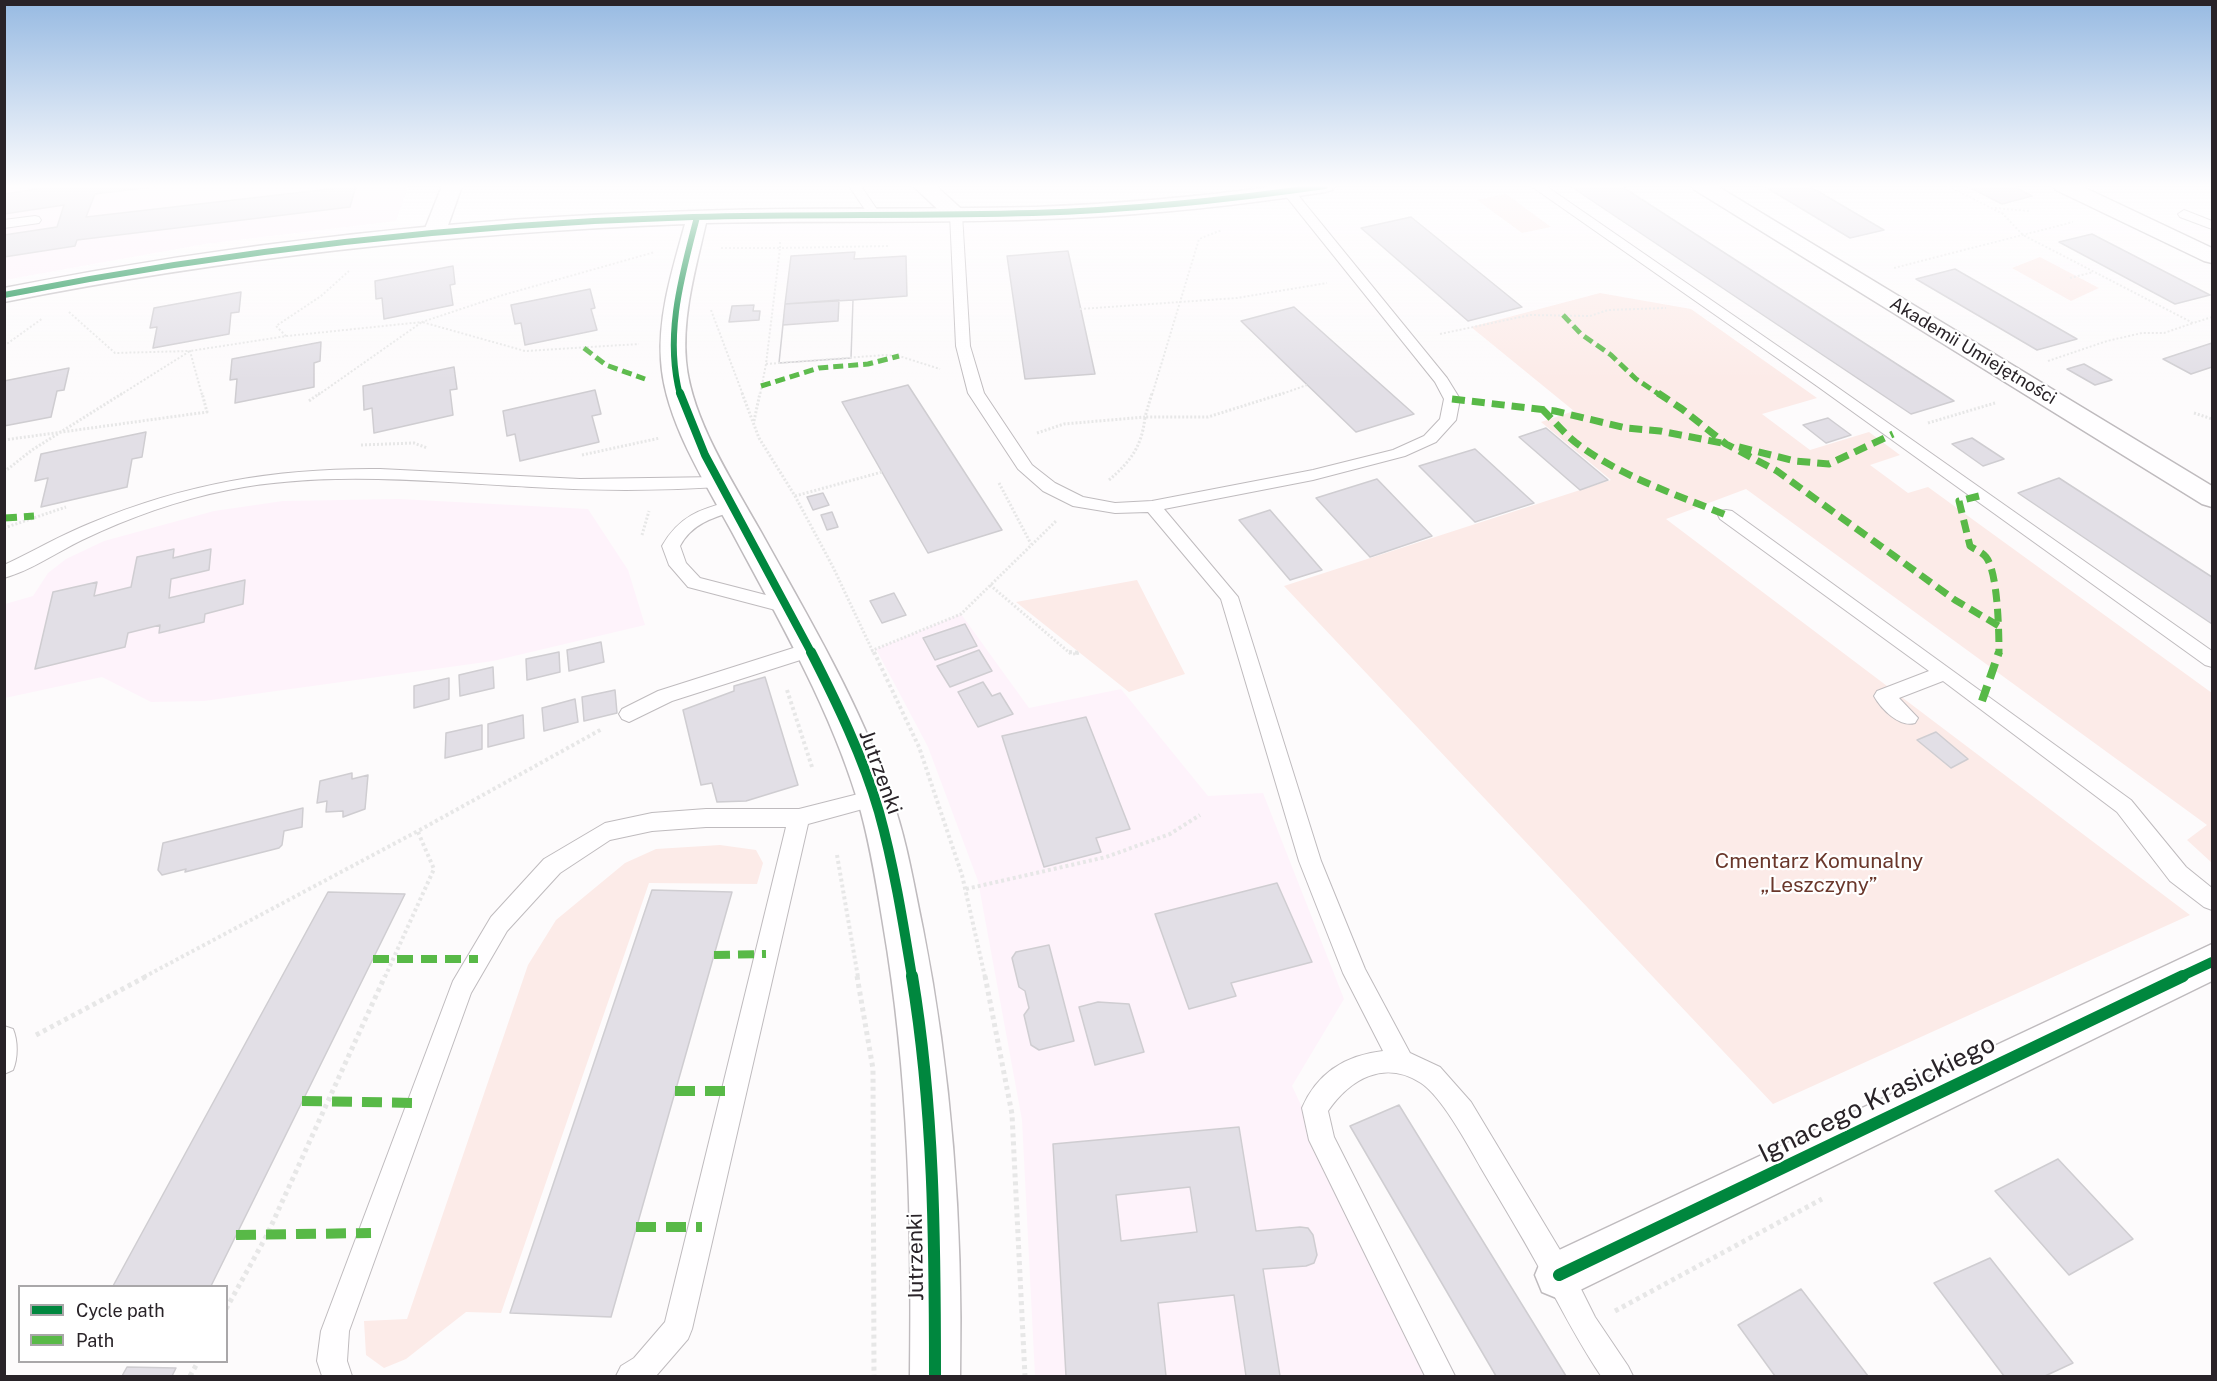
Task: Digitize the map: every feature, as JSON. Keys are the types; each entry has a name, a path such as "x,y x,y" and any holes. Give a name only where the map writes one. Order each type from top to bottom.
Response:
{"street":[{"path":"4,295 188,260 264,250"},
{"name":"Jutrzenki","path":"690,250 672,341 675,378 686,410 725,494 787,607 794,655 841,716 874,798 894,882 919,1024 928,1109 934,1232 935,1377"},
{"name":"Akademii Umiejętności","path":"1808,250 2212,498"},
{"name":"Ignacego Krasickiego","path":"1559,1275 2212,962"}],"lane":[{"path":"958,250 963,346 976,393 1006,442 1026,469 1049,487 1079,501 1115,508 1152,506 1255,488 1384,457 1430,439 1448,420 1452,399 1442,381 1337,250"},
{"path":"1630,250 2212,660"},
{"path":"4,572 78,535 138,510 231,485 287,477 339,474 659,486 725,494"},
{"path":"725,494 677,532 671,546 678,565 694,583 787,607"},
{"path":"1152,506 1229,597 1310,861 1355,973 1401,1061"},
{"path":"1726,515 2124,806 2178,874 2212,900"},
{"path":"629,714 665,696 794,655"},
{"path":"1908,718 1884,696 1945,673"},
{"path":"337,1377 332,1361 335,1331 461,989 499,924 552,866 605,832 652,822 695,819 799,818 874,798"},
{"path":"631,1377 644,1368 678,1329 799,818"},
{"path":"1440,1377 1323,1140 1315,1108 1331,1084 1350,1069 1370,1063 1401,1061 1431,1075 1462,1111 1559,1275 1586,1327 1618,1377"}],"path":[{"path":"287,336 276,326 321,296 370,250"},
{"path":"62,305 115,353 190,351 287,336 422,322 660,250"},
{"path":"753,423 766,364 780,250"},
{"path":"871,651 961,614 1030,544 1079,501 1128,465 1143,441 1145,417 1195,250"},
{"path":"1853,278 1962,250"},
{"path":"2053,250 2193,323"},
{"path":"2070,278 2094,272"},
{"path":"1080,309 1237,298 1359,277"},
{"path":"1450,333 1530,315 1590,316 1608,310 1666,308"},
{"path":"2043,362 2107,341 2142,333 2164,333 2212,317"},
{"path":"422,322 525,351 672,341"},
{"path":"309,401 422,322"},
{"path":"4,440 63,430 207,412 190,351"},
{"path":"4,472 32,450 190,351"},
{"path":"766,364 885,355 899,356 946,371"},
{"path":"1006,442 1064,424 1145,417 1208,417 1307,385"},
{"path":"1893,434 1994,403"},
{"path":"2194,413 2212,419"},
{"path":"642,540 641,531 659,486 666,461 658,428"},
{"path":"596,452 660,438"},
{"path":"795,496 882,472"},
{"path":"990,585 1071,654 1080,653"},
{"path":"794,655 812,767"},
{"path":"5,1050 418,831 629,714"},
{"path":"966,889 1107,857 1170,834 1200,815"},
{"path":"228,1305 267,1235 434,869 418,831"},
{"path":"837,855 873,1069 874,1377"},
{"path":"190,1377 197,1363"}],"shaded area":[{"path":"5,250 169,250 5,280"},
{"path":"399,499 588,509 628,570 645,625 493,661 204,701 151,702 102,677 5,698 5,604 33,596 48,573 66,559 104,541 214,511 283,501"},
{"path":"961,614 1029,708 1121,689 1208,796 1263,793 1344,999 1292,1086 1429,1376 1035,1376 1022,1120 978,881 928,747 876,649"}],"green space":[{"path":"2040,257 2099,288 2071,301 2012,268"},
{"name":"Cmentarz Komunalny „Leszczyny”","path":"1600,293 1691,309 1817,398 1762,414 1810,450 1869,432 1900,455 1870,465 1908,493 1928,487 2212,693 2212,863 2187,840 2207,825 1746,489 1666,519 2190,915 1773,1104 1284,586 1611,480 1541,422 1574,411 1471,327"},
{"path":"1137,580 1185,674 1129,692 1016,602"},
{"path":"720,845 756,850 763,863 757,884 649,883 501,1313 466,1312 406,1359 384,1368 366,1355 364,1321 407,1319 528,965 556,920 625,863 656,849"}],"building":[{"path":"4,250 46,250 4,257"},
{"path":"1387,250 1452,250 1522,307 1468,321"},
{"path":"1666,250 1721,250 1954,401 1911,414"},
{"path":"2075,250 2124,250 2210,295 2175,304"},
{"path":"1068,251 1095,374 1025,379 1007,256"},
{"path":"855,252 854,259 906,256 907,296 853,300 851,358 779,363 783,325 838,321 839,300 785,304 791,256"},
{"path":"453,266 455,284 450,285 453,305 384,319 382,298 376,299 375,281"},
{"path":"1955,269 2077,339 2037,350 1916,279"},
{"path":"590,289 595,308 591,309 597,330 525,345 521,323 515,324 511,305"},
{"path":"241,292 239,312 231,313 229,334 153,348 157,327 150,328 154,308"},
{"path":"853,300 851,358 779,363 785,304"},
{"path":"754,305 753,311 760,311 759,320 729,322 732,306"},
{"path":"1294,307 1414,414 1356,432 1241,321"},
{"path":"321,342 320,361 314,363 314,387 235,403 237,379 230,380 232,359"},
{"path":"2212,343 2212,367 2191,374 2163,359"},
{"path":"2084,364 2112,380 2095,385 2067,369"},
{"path":"454,367 457,389 450,390 453,415 374,433 372,408 364,410 363,386"},
{"path":"69,368 64,390 57,391 51,417 4,426 4,381"},
{"path":"908,385 1002,530 928,553 842,402"},
{"path":"595,390 601,414 592,416 599,442 520,461 515,434 507,436 503,411"},
{"path":"1828,418 1851,435 1826,443 1803,425"},
{"path":"1546,428 1608,480 1580,490 1519,437"},
{"path":"146,432 142,457 132,459 127,487 41,507 48,478 35,481 41,454"},
{"path":"1972,438 2004,459 1983,466 1952,444"},
{"path":"1475,449 1534,503 1475,522 1419,466"},
{"path":"2059,478 2212,577 2212,624 2018,493"},
{"path":"1377,479 1432,536 1370,557 1316,498"},
{"path":"823,493 829,505 813,510 807,497"},
{"path":"1270,510 1322,570 1290,580 1239,520"},
{"path":"832,512 838,527 827,530 821,515"},
{"path":"174,549 173,558 211,549 209,570 171,579 169,598 245,580 243,604 205,614 204,622 159,633 160,625 128,633 125,647 35,669 53,592 97,582 94,596 131,587 137,557"},
{"path":"894,593 906,615 882,623 870,601"},
{"path":"965,624 977,646 935,660 923,638"},
{"path":"601,642 604,662 569,671 567,650"},
{"path":"979,650 992,671 950,687 937,666"},
{"path":"559,652 560,672 527,680 526,659"},
{"path":"493,667 494,688 460,696 459,675"},
{"path":"765,677 798,785 746,801 717,802 712,783 701,785 683,710 734,691 734,686"},
{"path":"449,678 449,699 414,708 414,686"},
{"path":"983,682 992,696 1000,693 1013,714 978,727 958,692"},
{"path":"615,690 617,713 584,721 582,697"},
{"path":"575,699 578,722 544,731 542,708"},
{"path":"523,715 524,738 488,747 488,724"},
{"path":"1086,717 1130,829 1096,838 1101,852 1044,867 1002,736"},
{"path":"482,725 482,749 445,758 446,733"},
{"path":"1936,732 1968,759 1951,768 1917,740"},
{"path":"352,773 352,779 368,775 365,809 343,817 343,811 326,812 327,801 317,803 320,781"},
{"path":"303,808 302,827 284,831 282,845 279,848 185,872 186,869 162,875 158,870 163,843"},
{"path":"1277,883 1312,962 1231,983 1236,996 1189,1009 1155,914"},
{"path":"652,890 732,892 611,1317 510,1313"},
{"path":"328,892 405,894 211,1285 114,1285"},
{"path":"1049,945 1074,1041 1039,1050 1031,1045 1024,1015 1029,1008 1025,991 1019,987 1012,958 1016,952"},
{"path":"1098,1002 1129,1004 1144,1052 1095,1065 1079,1007"},
{"path":"1399,1105 1566,1376 1496,1376 1350,1126"},
{"path":"1239,1127 1256,1231 1308,1228 1313,1235 1317,1255 1314,1263 1306,1266 1263,1269 1280,1376 1246,1376 1234,1295 1158,1303 1166,1376 1066,1376 1053,1144","holes":["1190,1187 1197,1232 1121,1241 1116,1195"]},
{"path":"2058,1159 2133,1239 2069,1275 1995,1191"},
{"path":"1990,1258 2073,1363 2045,1376 2004,1376 1934,1283"},
{"path":"1801,1289 1868,1376 1775,1376 1738,1325"},
{"path":"127,1367 176,1368 172,1376 122,1376"}],"marked path":[{"path":"1563,315 1581,334 1611,355 1636,379 1682,409 1726,444 1777,471 1955,600 1999,626"},
{"path":"584,348 606,365 645,379"},
{"path":"761,386 819,368 868,364 899,356"},
{"path":"1452,399 1555,411 1626,428 1660,431 1722,443"},
{"path":"1542,409 1574,441 1599,458 1669,492 1726,515"},
{"path":"1739,447 1795,461 1829,464 1893,434"},
{"path":"1979,496 1959,501 1970,546 1986,557 1993,580 1999,616 1999,655 1982,701"},
{"path":"4,518 34,516"},
{"path":"714,955 766,954"},
{"path":"373,959 478,959"},
{"path":"675,1091 734,1091"},
{"path":"302,1101 419,1103"},
{"path":"636,1227 702,1227"},
{"path":"236,1235 371,1233"}],"cycle path":[{"path":"4,295 89,278 266,250"},
{"path":"689,250 678,298 673,341 673,361 681,397 705,455 797,626 847,727 874,797 890,859 915,998 928,1111 934,1244 935,1376"},
{"path":"1559,1275 2212,962"}]}
